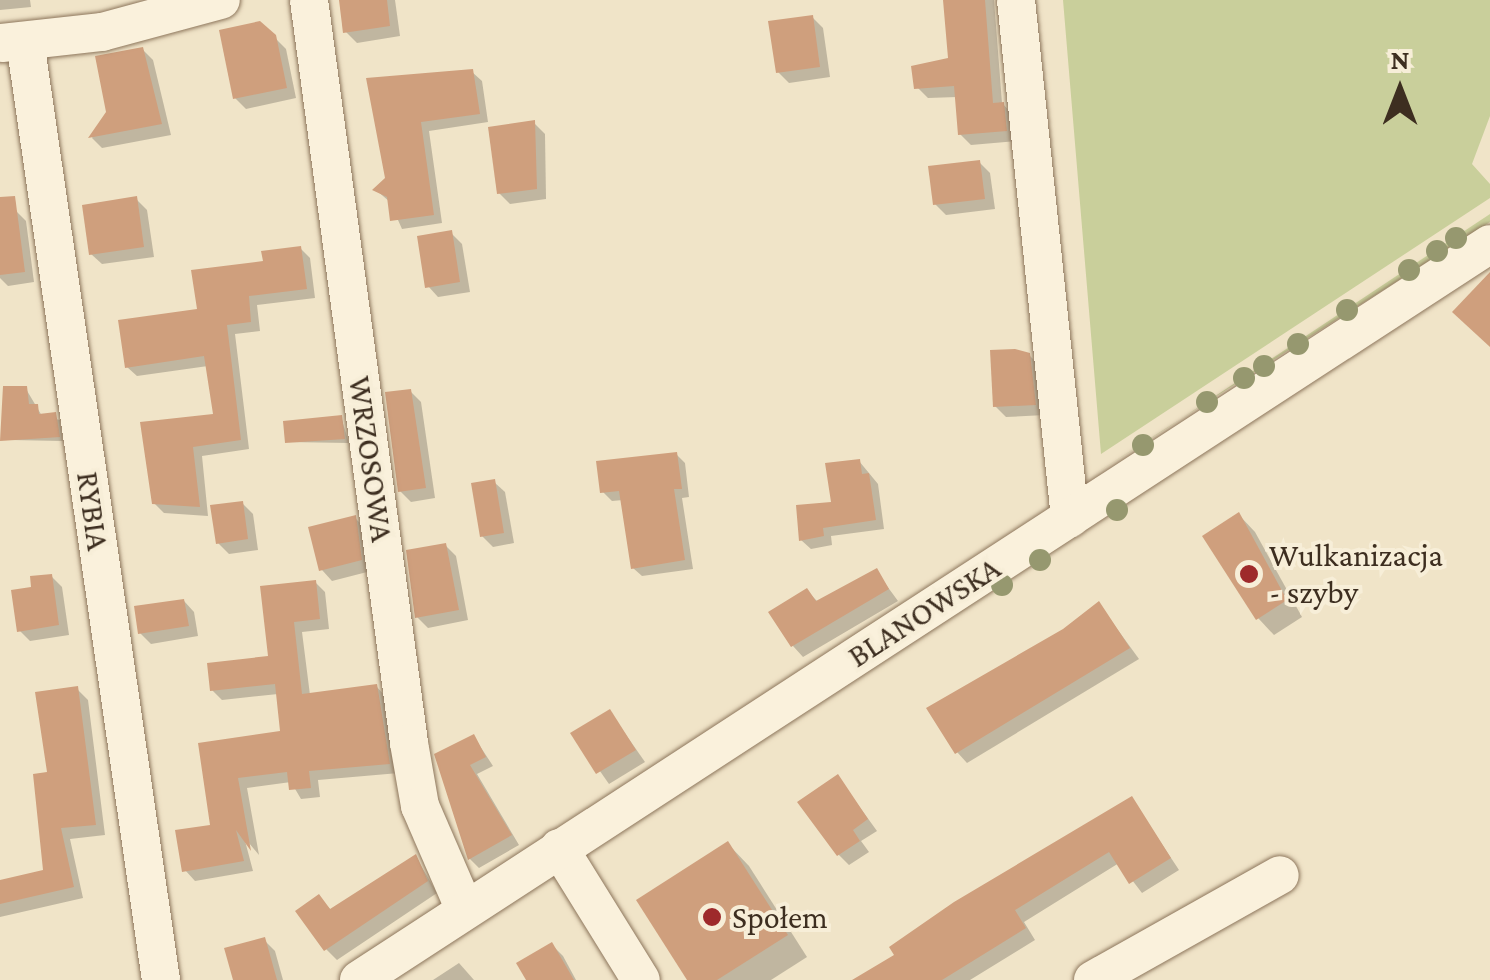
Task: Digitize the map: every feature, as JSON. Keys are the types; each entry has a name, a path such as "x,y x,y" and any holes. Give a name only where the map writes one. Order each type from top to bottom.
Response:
{"street":[{"path":"12,42 102,32 221,0"},
{"name":"WRZOSOWA","path":"310,0 409,742 420,806 465,910"},
{"path":"1016,0 1070,518"},
{"name":"RYBIA","path":"12,42 162,980"},
{"name":"BLANOWSKA","path":"359,980 1490,244"},
{"path":"559,848 641,980"},
{"path":"1093,980 1280,875"}],"green space":[{"path":"1063,0 1490,0 1490,116 1472,164 1490,184 1490,198 1101,454"},
{"path":"1490,214 1490,222 1179,420"}],"building":[{"path":"339,0 387,0 390,26 343,33"},
{"path":"943,0 985,0 993,103 1004,102 1007,131 958,135 954,86 914,89 911,66 948,58"},
{"path":"813,15 820,67 776,73 768,21"},
{"path":"260,21 276,35 287,88 233,99 219,30"},
{"path":"143,47 162,124 88,138 106,112 95,56"},
{"path":"473,69 480,114 421,122 434,215 390,221 387,197 372,190 385,178 366,78"},
{"path":"535,120 537,189 497,194 488,127"},
{"path":"980,160 985,199 933,205 928,166"},
{"path":"15,196 25,272 0,275 0,197"},
{"path":"137,196 144,247 89,255 82,205"},
{"path":"452,230 460,282 425,288 417,236"},
{"path":"301,246 307,289 249,296 251,322 227,325 241,440 193,447 200,507 152,504 140,422 213,414 204,356 125,368 118,320 197,309 191,270 263,261 261,251"},
{"path":"1490,272 1490,347 1452,312"},
{"path":"990,350 1030,353 1036,405 993,407"},
{"path":"3,386 27,386 29,404 38,404 39,414 56,412 60,437 0,441"},
{"path":"411,389 426,488 398,492 385,392"},
{"path":"342,415 345,439 285,443 283,421"},
{"path":"677,452 682,489 674,489 685,560 631,569 619,491 600,493 596,461"},
{"path":"860,459 862,474 869,473 876,520 823,528 824,536 799,541 796,505 831,502 825,463"},
{"path":"495,479 504,533 480,537 471,483"},
{"path":"243,501 248,539 216,544 210,505"},
{"name":"Wulkanizacja - szyby","path":"1239,512 1287,600 1256,620 1202,536"},
{"path":"356,515 362,560 319,571 308,527"},
{"path":"446,543 459,610 415,618 406,550"},
{"path":"877,568 889,589 791,647 768,612 807,588 816,601"},
{"path":"52,574 59,625 17,632 11,590 31,587 30,576"},
{"path":"316,580 320,619 294,622 302,694 377,684 390,764 309,771 311,788 289,790 287,772 238,778 251,851 236,830 244,861 182,872 175,830 210,825 198,743 280,731 275,684 210,691 207,663 268,656 260,586"},
{"path":"184,599 189,626 138,634 134,606"},
{"path":"1099,601 1130,648 955,754 926,708 1063,629"},
{"path":"78,686 96,825 61,828 74,887 0,904 0,880 43,870 33,774 47,772 35,692"},
{"path":"610,709 636,750 596,774 570,733"},
{"path":"474,734 486,757 470,765 512,835 468,860 434,754"},
{"path":"838,774 868,819 853,830 860,841 837,856 797,802"},
{"path":"1132,796 1171,858 1129,884 1109,852 1015,910 1026,928 942,980 852,980 894,955 889,947 954,902"},
{"name":"Społem","path":"728,841 788,935 717,980 687,980 636,900"},
{"path":"416,854 428,881 324,951 295,911 319,894 330,909"},
{"path":"265,937 277,980 233,980 224,948"},
{"path":"552,942 574,980 526,980 516,963"}],"place":[{"name":"Wulkanizacja - szyby","path":"1249,574"},
{"name":"Społem","path":"712,917"}]}
